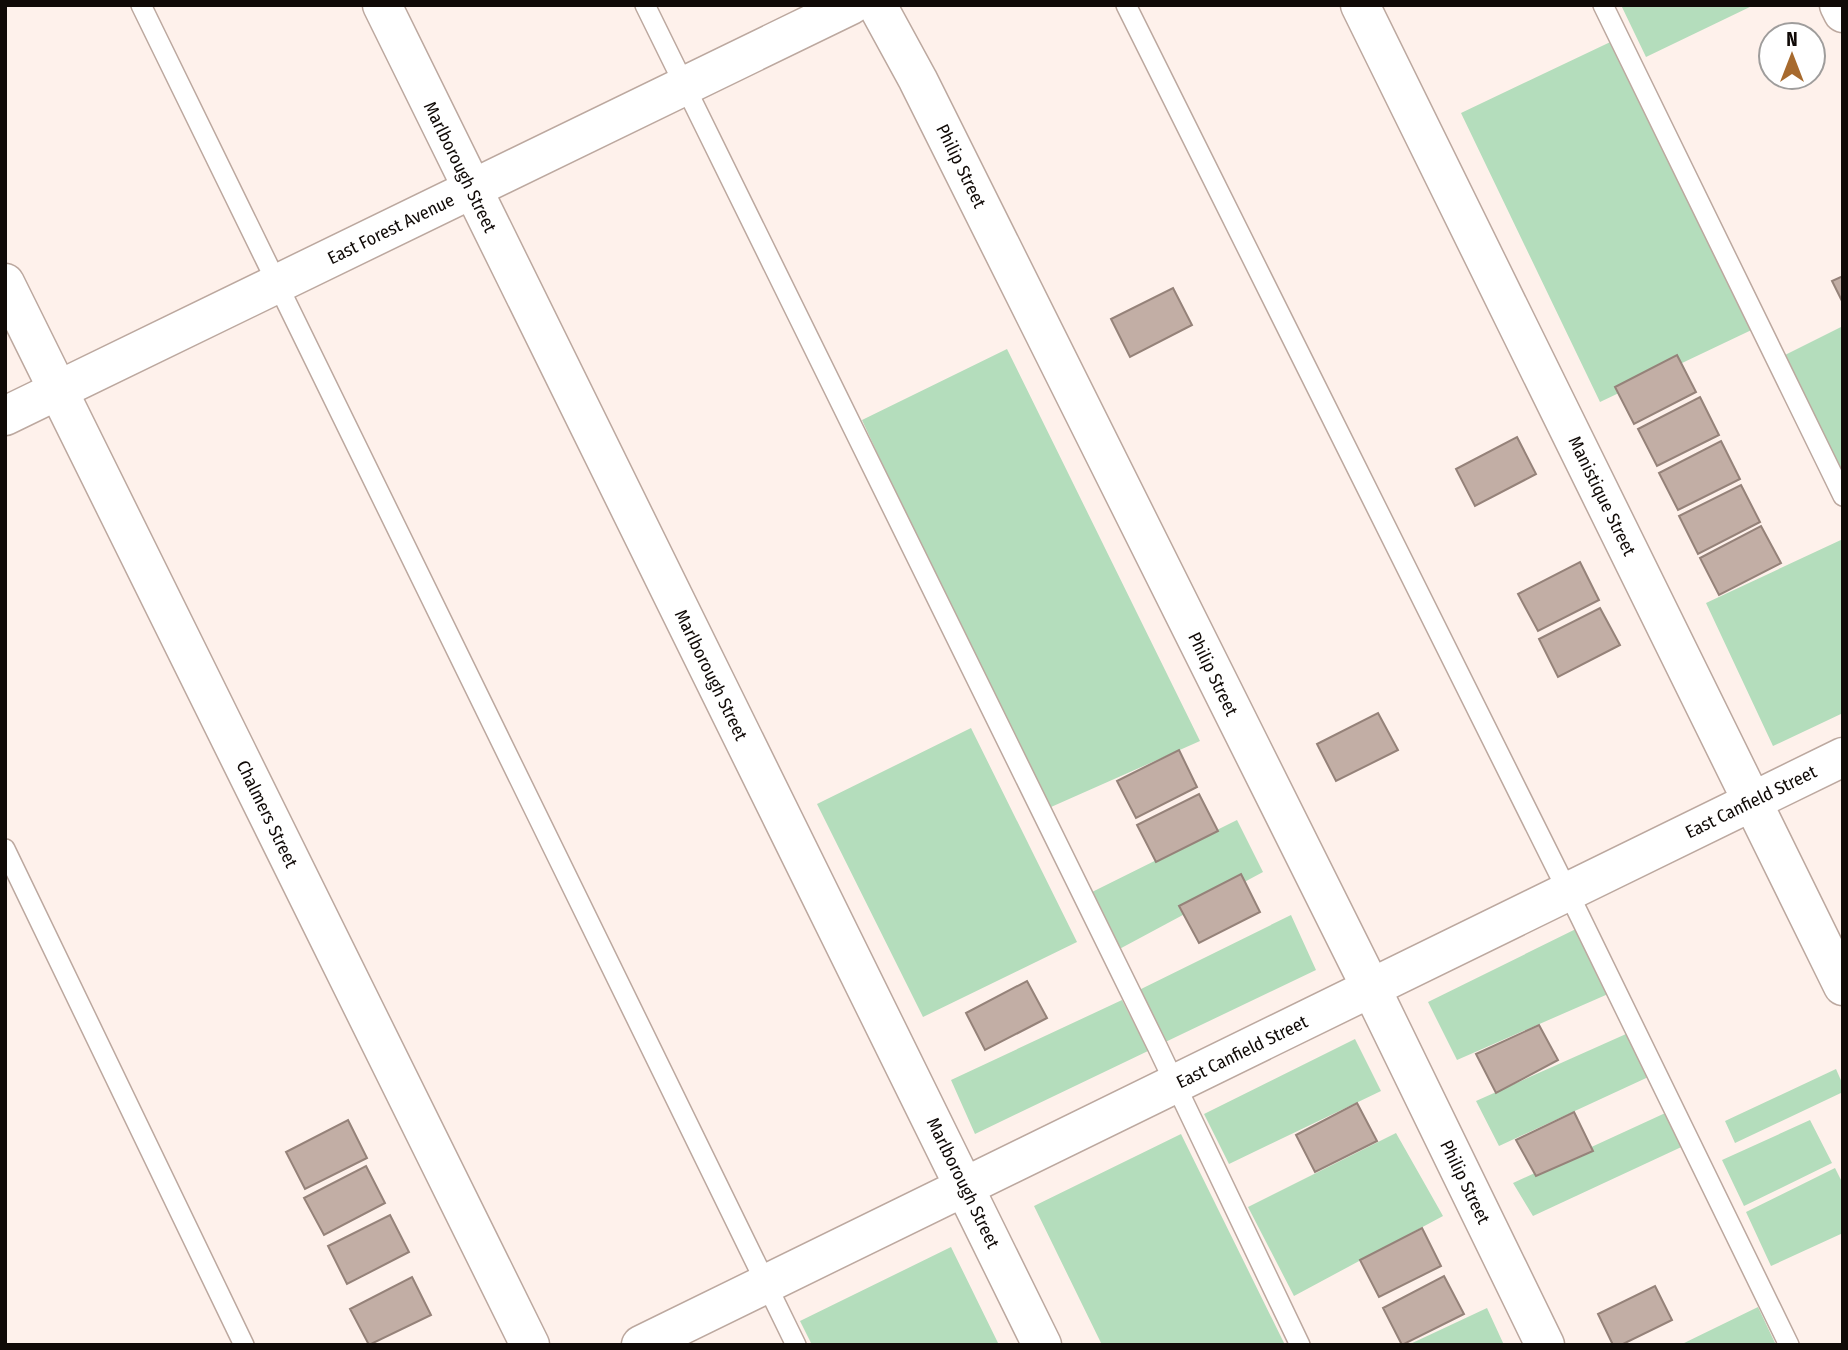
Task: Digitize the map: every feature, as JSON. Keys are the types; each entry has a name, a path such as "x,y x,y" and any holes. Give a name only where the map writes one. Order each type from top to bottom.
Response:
{"street":[{"name":"Marlborough Street","path":"382,5 1042,1345"},
{"name":"East Forest Avenue","path":"5,416 851,5"},
{"name":"Philip Street","path":"877,5 924,93 1371,988 1545,1345"},
{"name":"Manistique Street","path":"1360,5 1843,986"},
{"path":"1839,5 1843,12"},
{"name":"Chalmers Street","path":"5,283 530,1345"},
{"name":"East Canfield Street","path":"641,1345 1843,757"}],"lane":[{"path":"141,5 796,1345"},
{"path":"645,5 1176,1085 1300,1345"},
{"path":"1126,5 1568,892 1789,1345"},
{"path":"1603,5 1843,496"},
{"path":"5,849 244,1345"}],"green space":[{"path":"1621,5 1754,5 1646,57"},
{"path":"1623,36 1762,325 1600,402 1461,113"},
{"path":"1843,326 1843,487 1779,358"},
{"path":"1007,349 1200,741 1042,811 862,420"},
{"path":"1843,539 1843,713 1773,746 1706,603"},
{"path":"971,728 1077,942 923,1017 817,804"},
{"path":"1237,820 1263,872 1112,953 1084,896"},
{"path":"1291,915 1316,970 1157,1046 1135,992"},
{"path":"1584,925 1615,991 1457,1060 1428,1002"},
{"path":"1122,1000 1148,1051 975,1134 951,1080"},
{"path":"1635,1030 1657,1073 1499,1146 1476,1101"},
{"path":"1355,1039 1381,1091 1229,1164 1204,1114"},
{"path":"1836,1069 1843,1092 1735,1143 1725,1121"},
{"path":"1674,1109 1690,1143 1533,1216 1513,1183"},
{"path":"1810,1120 1832,1163 1744,1206 1722,1160"},
{"path":"1396,1133 1443,1216 1294,1296 1248,1207"},
{"path":"1181,1134 1285,1345 1102,1345 1034,1206"},
{"path":"1835,1168 1843,1184 1843,1233 1771,1266 1746,1212"},
{"path":"951,1247 999,1345 812,1345 800,1321"},
{"path":"1758,1307 1776,1345 1680,1345"},
{"path":"1487,1308 1504,1345 1408,1345"}],"building":[{"path":"1843,276 1843,303 1832,281"},
{"path":"1173,288 1192,325 1130,357 1111,319"},
{"path":"1677,355 1696,392 1634,424 1615,387"},
{"path":"1700,397 1719,435 1657,466 1638,429"},
{"path":"1517,437 1536,474 1475,506 1456,469"},
{"path":"1721,441 1740,479 1678,510 1659,473"},
{"path":"1741,485 1760,522 1698,554 1679,516"},
{"path":"1761,526 1781,563 1719,595 1700,558"},
{"path":"1580,562 1599,600 1538,631 1518,594"},
{"path":"1600,608 1620,645 1558,677 1539,639"},
{"path":"1378,713 1398,750 1336,781 1317,744"},
{"path":"1179,750 1197,787 1136,818 1117,781"},
{"path":"1199,794 1218,831 1156,862 1137,825"},
{"path":"1241,874 1260,912 1199,943 1179,906"},
{"path":"1027,981 1047,1018 985,1050 966,1013"},
{"path":"1539,1025 1558,1060 1496,1093 1476,1054"},
{"path":"1357,1103 1377,1141 1315,1172 1296,1135"},
{"path":"1574,1112 1593,1151 1536,1176 1516,1140"},
{"path":"348,1120 367,1158 305,1189 286,1152"},
{"path":"366,1166 385,1203 324,1235 304,1198"},
{"path":"390,1215 409,1252 347,1284 328,1246"},
{"path":"1422,1228 1441,1266 1379,1297 1360,1260"},
{"path":"1444,1276 1464,1314 1402,1345 1383,1308"},
{"path":"412,1277 431,1315 369,1345 350,1309"},
{"path":"1655,1286 1672,1320 1621,1345 1613,1345 1598,1314"}]}
